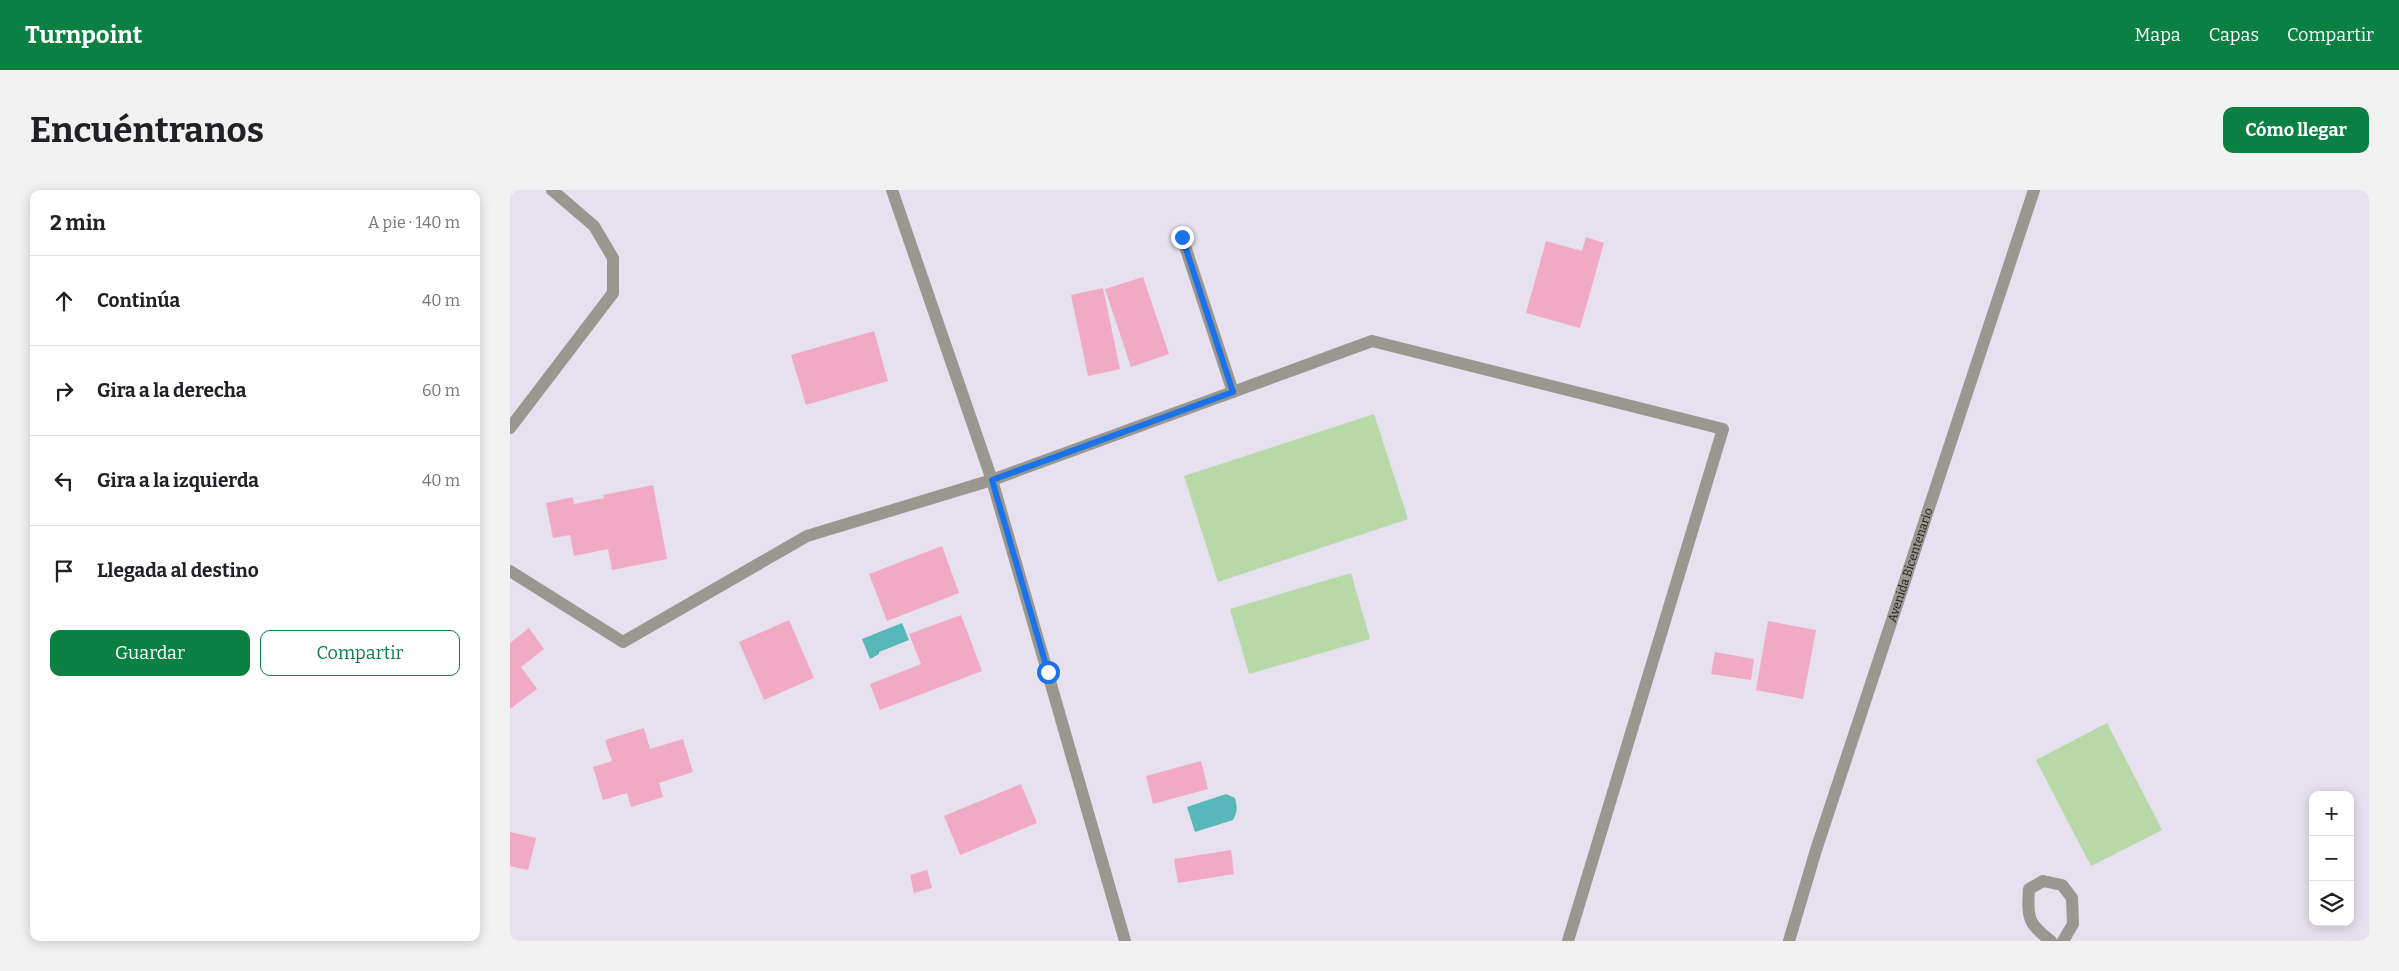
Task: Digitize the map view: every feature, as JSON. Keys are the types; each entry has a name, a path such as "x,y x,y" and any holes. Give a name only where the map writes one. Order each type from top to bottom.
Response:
{"street":[{"path":"510,428 613,293 613,258 594,226 552,190"},
{"path":"892,190 992,480 1125,941"},
{"name":"Avenida Bicentenario","path":"1789,941 1816,850 2034,190"},
{"path":"1182,237 1233,392"},
{"path":"510,571 623,642 808,536 992,480 1372,341 1723,429 1568,941"},
{"path":"2051,941 2034,928 2028,908 2029,889 2043,881 2062,885 2072,898 2073,924 2063,941"}],"shaded area":[{"path":"1374,414 1408,519 1218,582 1184,476"},
{"path":"1351,573 1370,639 1249,674 1230,609"},
{"path":"902,623 909,640 879,652 879,654 870,659 862,639"},
{"path":"2107,723 2162,830 2091,866 2036,760"},
{"path":"1226,794 1235,798 1237,809 1233,820 1195,832 1187,807"}],"building":[{"path":"1586,237 1604,243 1580,328 1526,313 1546,241 1582,251"},
{"path":"1143,277 1169,354 1131,367 1105,289"},
{"path":"1103,288 1120,369 1088,376 1071,295"},
{"path":"874,331 888,381 806,405 791,355"},
{"path":"653,485 667,559 612,570 608,549 574,556 570,535 553,538 546,503 573,497 574,504 604,498 603,495"},
{"path":"942,546 959,593 887,621 869,574"},
{"path":"961,615 982,671 880,710 870,684 921,664 909,634"},
{"path":"789,620 814,678 764,700 739,642"},
{"path":"1768,621 1816,630 1803,699 1756,690"},
{"path":"529,628 544,649 521,667 537,689 510,709 510,643"},
{"path":"1715,652 1754,659 1751,680 1711,674"},
{"path":"644,728 650,749 683,739 693,772 659,783 663,797 631,807 627,793 603,800 593,767 612,761 605,740"},
{"path":"1201,761 1208,789 1153,804 1146,776"},
{"path":"1021,784 1037,823 960,855 944,816"},
{"path":"510,832 536,838 528,870 510,866"},
{"path":"1231,850 1234,874 1178,883 1174,859"},
{"path":"927,870 932,888 914,893 910,875"}],"route":[{"path":"1048,672 992,480 1233,392 1182,237"}]}
